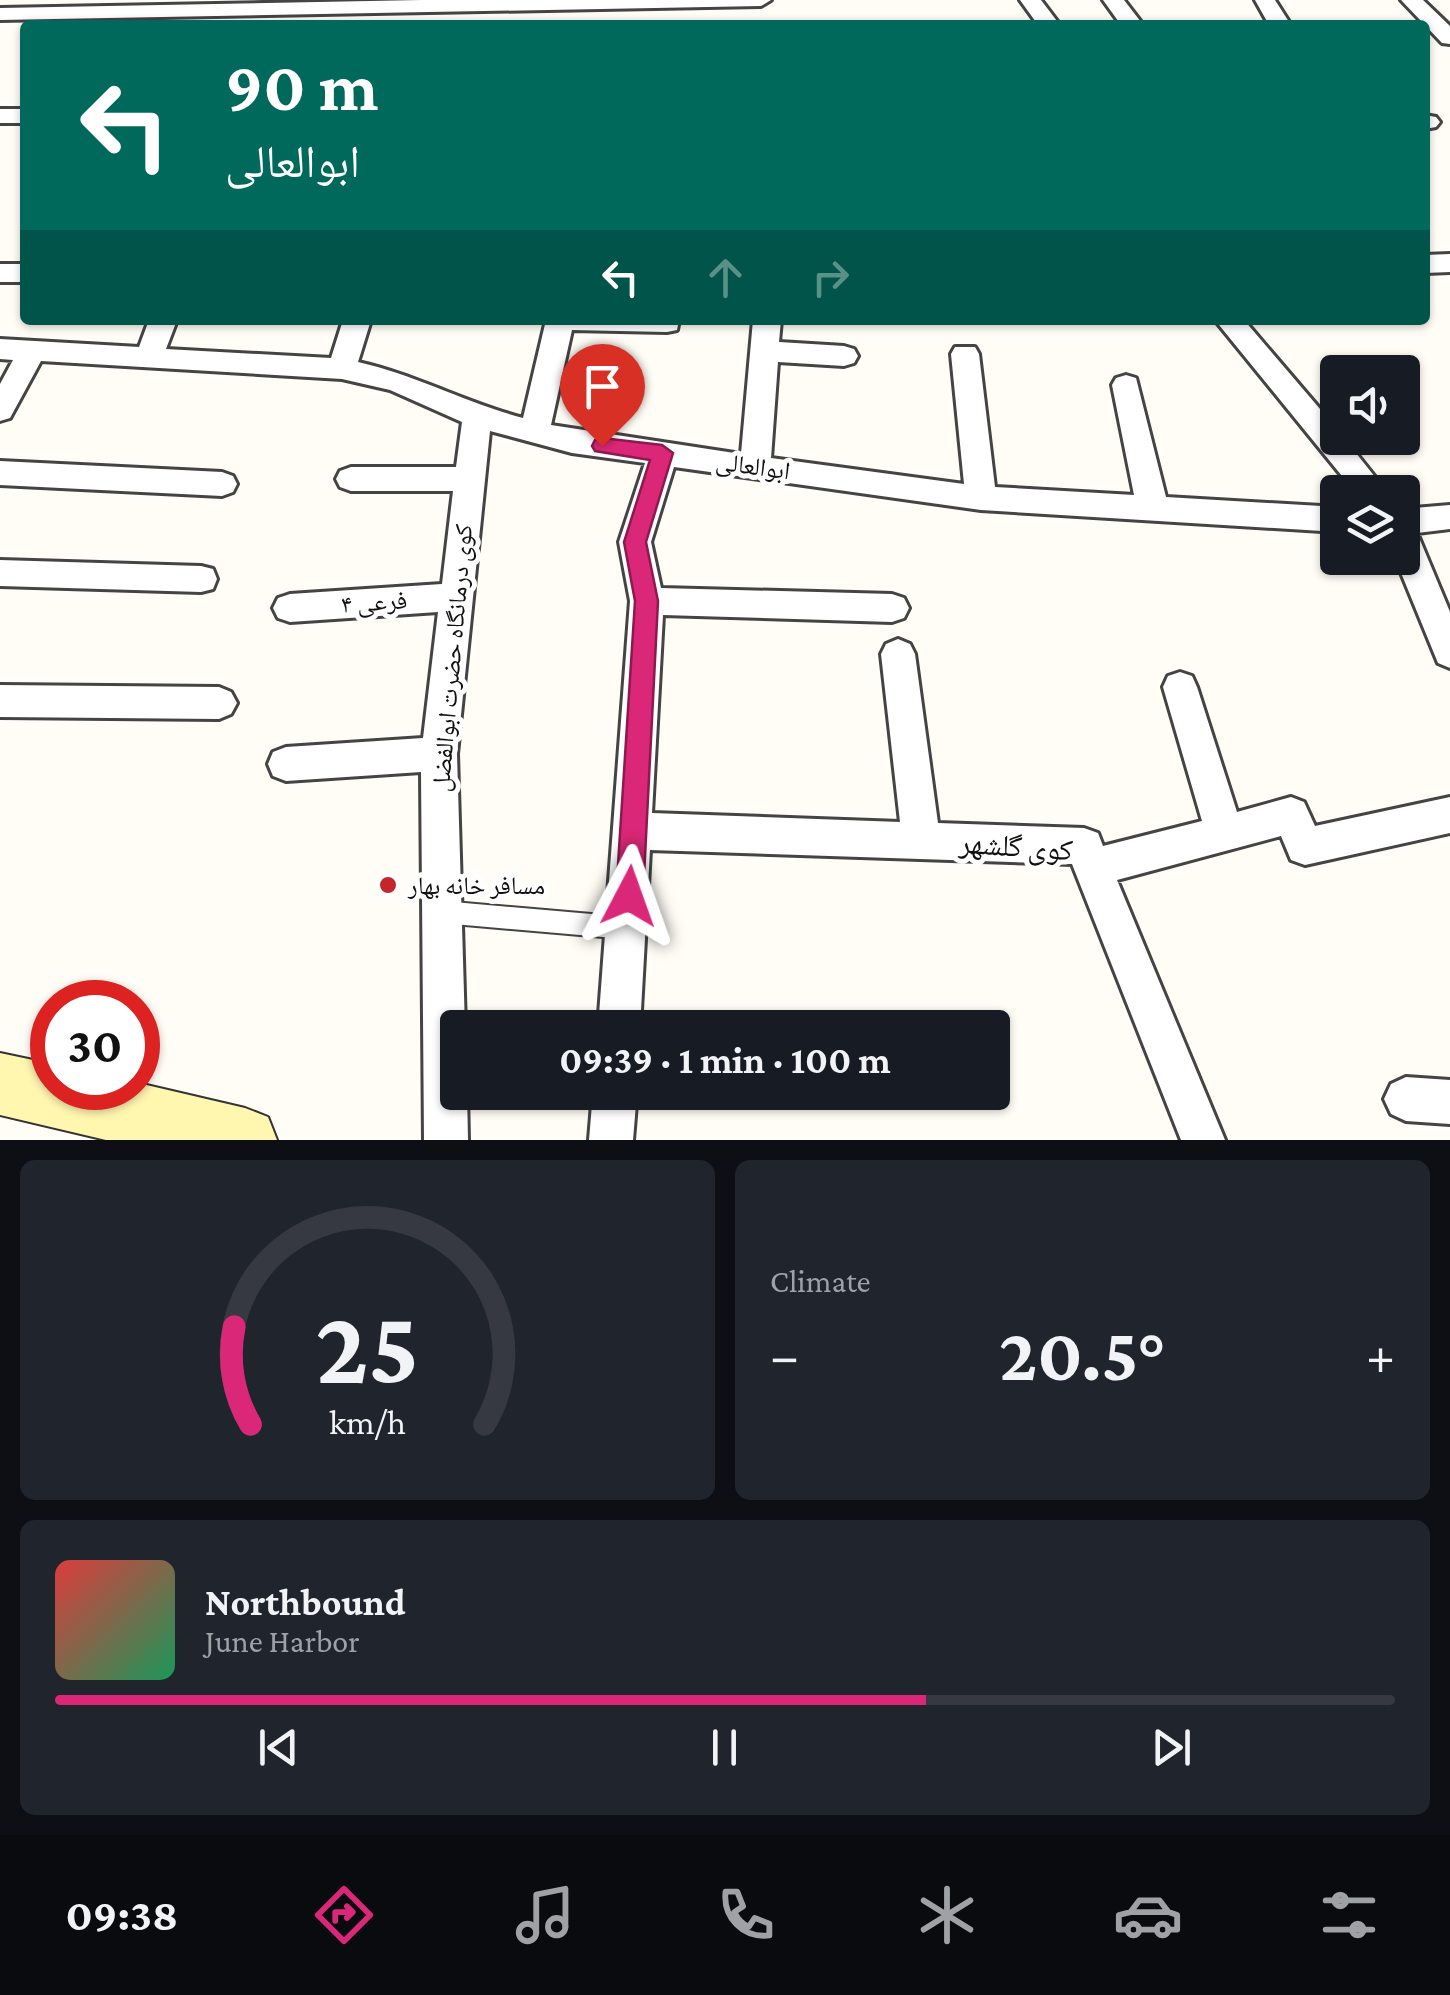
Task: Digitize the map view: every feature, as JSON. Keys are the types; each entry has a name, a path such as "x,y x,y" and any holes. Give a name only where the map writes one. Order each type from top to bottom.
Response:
{"main road":[{"path":"0,1084 245,1140"}],"street":[{"path":"0,14 274,17 446,10 582,14 762,0"},
{"path":"1030,0 1045,20"},
{"path":"1113,0 1128,20"},
{"path":"1411,0 1450,38"},
{"path":"150,357 162,325"},
{"path":"342,369 356,325"},
{"path":"534,434 559,325"},
{"path":"755,466 766,325"},
{"path":"1232,325 1358,475"},
{"name":"ابوالعالی","path":"0,349 342,369 397,381 477,416 534,434 981,498 1320,519"},
{"path":"0,410 32,351"},
{"path":"764,351 844,356"},
{"path":"965,354 981,498"},
{"path":"1126,384 1153,510"},
{"name":"کوی درمانگاه حضرت ابوالفضل","path":"446,1140 439,754 467,478 477,416"},
{"path":"621,1010 647,601 635,542 662,453"},
{"path":"0,473 222,484"},
{"path":"352,479 467,478"},
{"path":"1420,520 1450,517"},
{"path":"0,573 202,579"},
{"path":"1418,575 1450,652"},
{"name":"فرعی ۴","path":"290,608 457,597"},
{"path":"647,601 892,608"},
{"path":"898,654 921,840"},
{"path":"1180,687 1224,832"},
{"path":"0,701 219,704"},
{"path":"286,764 439,754"},
{"path":"1092,868 1291,815 1305,847 1450,816"},
{"name":"کوی گلشهر","path":"634,831 1084,846 1204,1140"},
{"path":"1406,1099 1450,1102"},
{"path":"611,1140 614,1110"}],"lane":[{"path":"442,912 627,928"}],"place":[{"name":"مسافر خانه بهار","path":"388,885"}],"route":[{"path":"602,446 662,453 635,542 647,601 629,896"}]}
